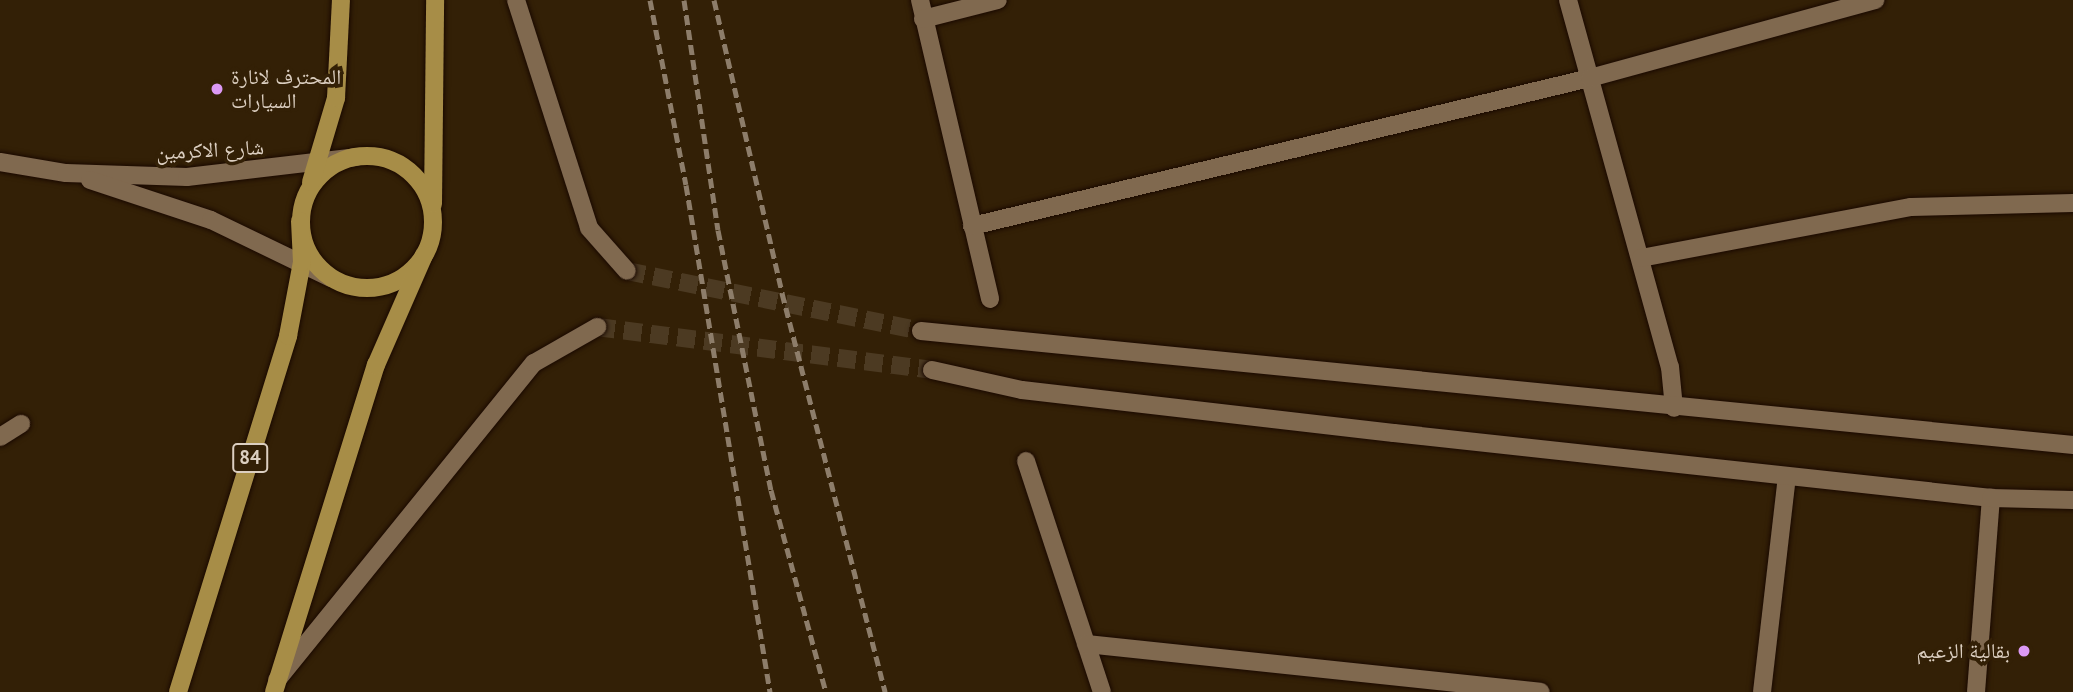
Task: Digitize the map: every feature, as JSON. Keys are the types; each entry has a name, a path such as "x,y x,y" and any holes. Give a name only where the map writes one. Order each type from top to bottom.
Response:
{"main road":[{"name":"84","path":"178,692 288,336 302,262 300,221 336,98 341,0"},
{"path":"276,686 376,365 424,255 433,214 435,0"},
{"name":"84","path":"305,198 316,178 334,164 356,157"},
{"path":"356,157 379,157 399,164 427,194 433,214"},
{"name":"84","path":"300,221 309,253 331,278"},
{"path":"331,278 352,287 373,289 402,277 424,255"}],"street":[{"path":"516,0 589,228 627,271"},
{"path":"920,0 989,299"},
{"path":"923,19 998,0"},
{"path":"1568,0 1670,367 1674,408"},
{"path":"972,226 1590,78 1876,0"},
{"name":"شارع الاكرمين","path":"0,162 66,173 187,177 356,157"},
{"name":"شارع الاكرمين","path":"66,173 211,220 331,278"},
{"path":"1641,258 1911,207 2073,203"},
{"path":"276,686 534,363 597,327"},
{"path":"921,331 1674,408 2073,445"},
{"path":"932,370 1022,390 1787,477 1991,498 2073,500"},
{"path":"0,438 21,424"},
{"path":"1026,461 1101,692"},
{"path":"1762,692 1787,477"},
{"path":"1976,692 1991,498"},
{"path":"1086,643 1540,692"}],"tunnel":[{"path":"627,271 921,331"},
{"path":"597,327 932,370"}],"railway":[{"path":"650,0 686,185 770,692"},
{"path":"684,0 718,230 771,490 826,692"},
{"path":"714,0 782,293 885,692"}],"place":[{"name":"المحترف لانارة السيارات","path":"217,89"},
{"name":"بقالية الزعيم","path":"2024,651"}]}
